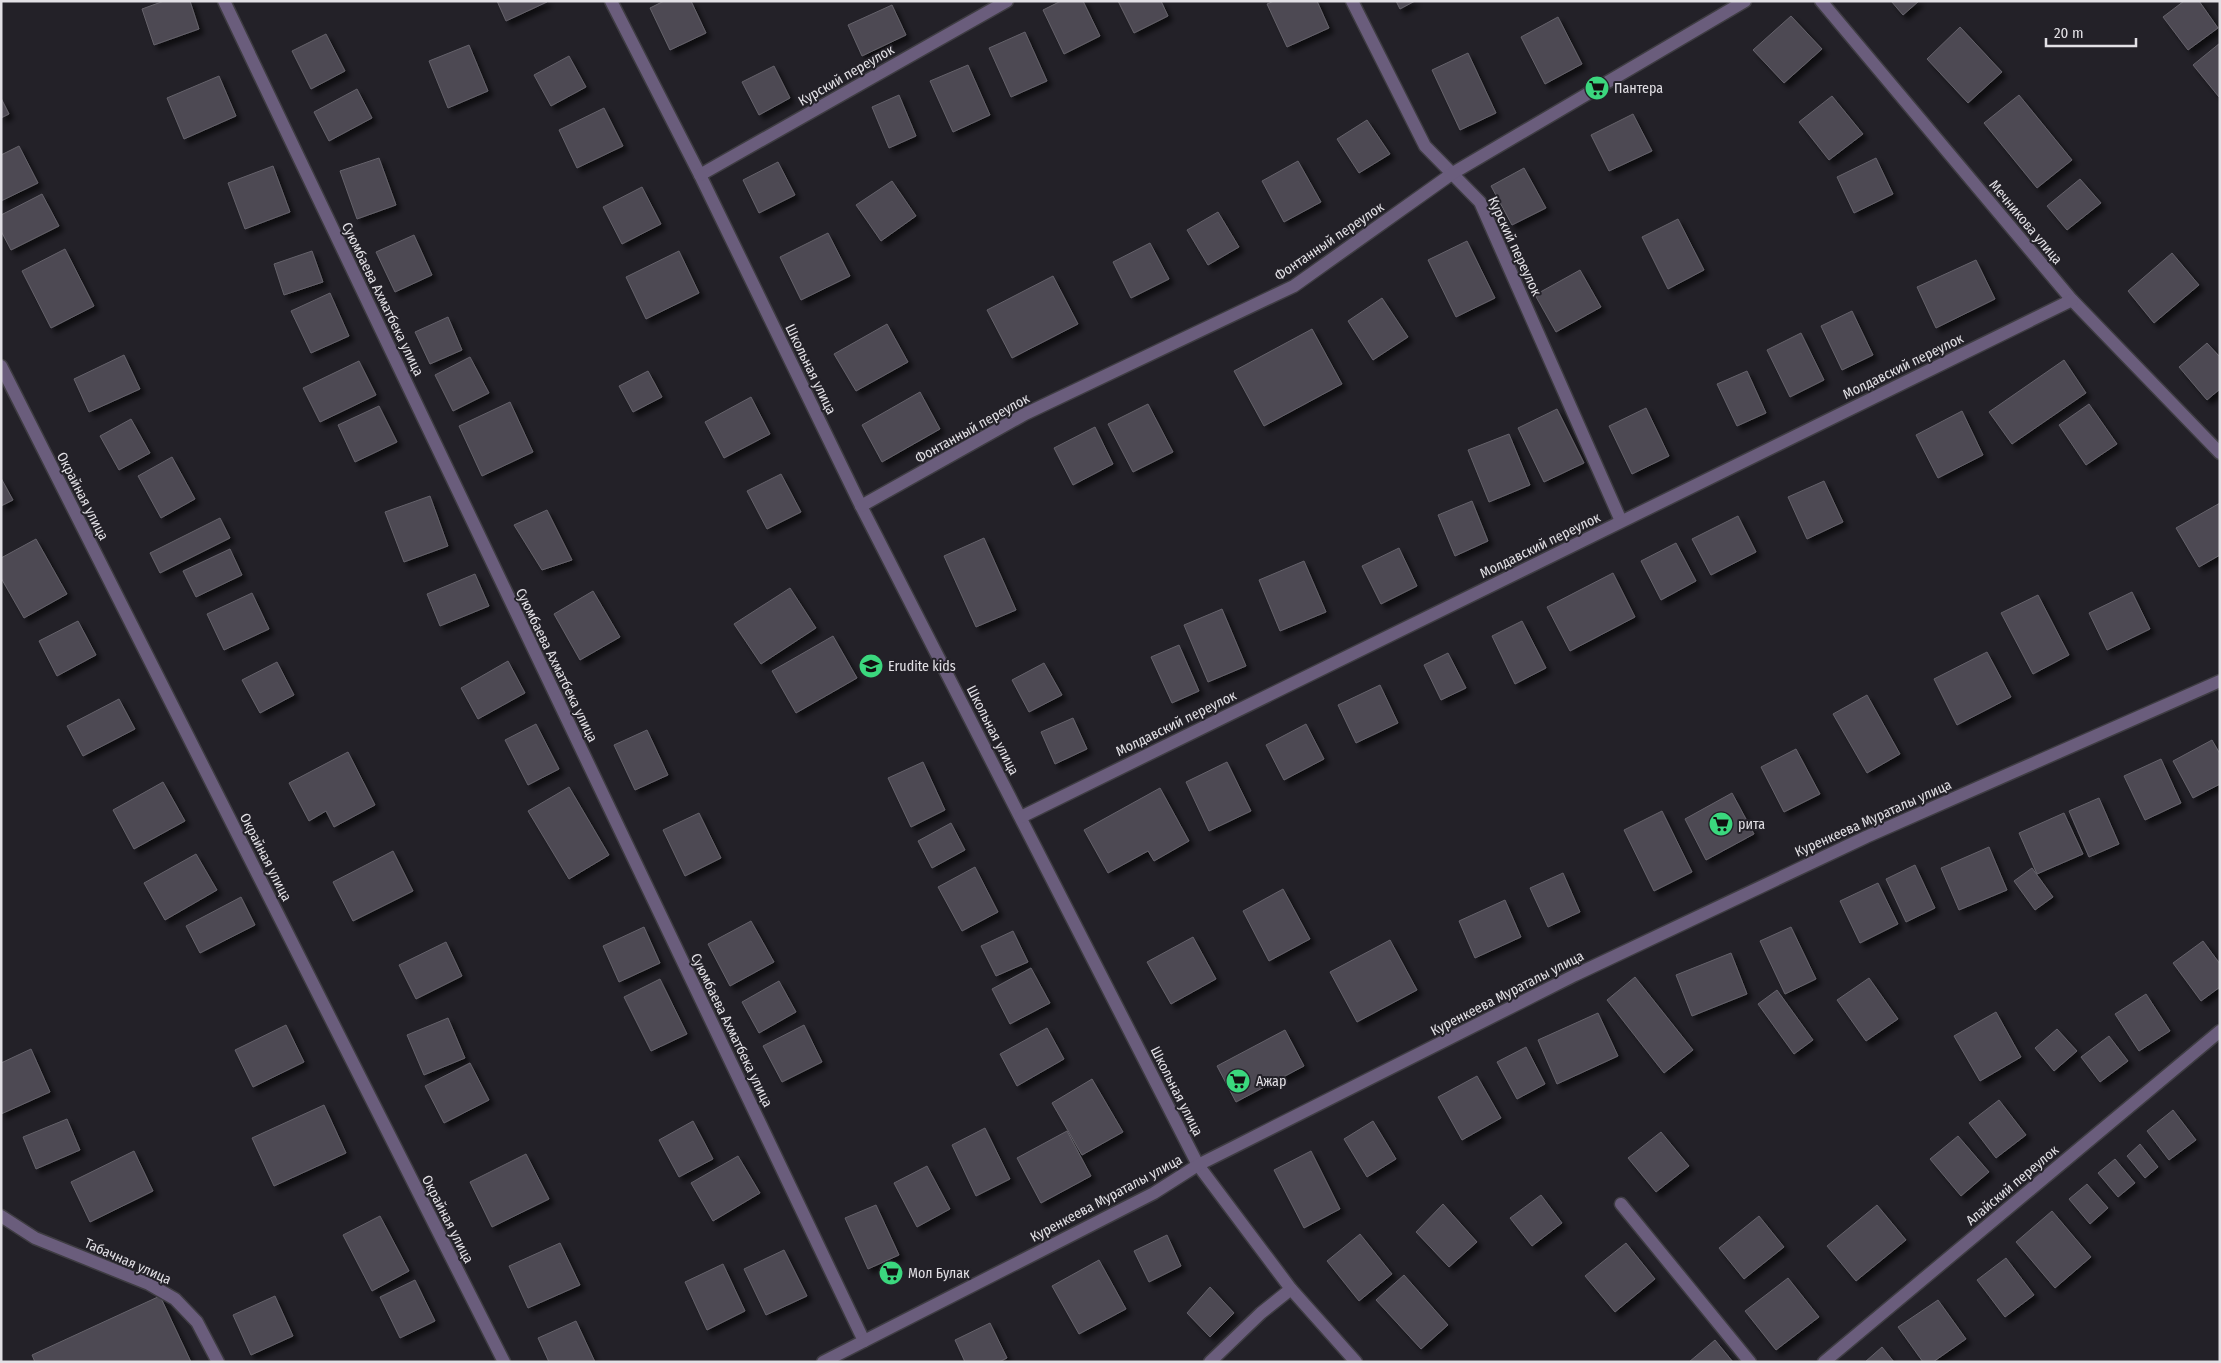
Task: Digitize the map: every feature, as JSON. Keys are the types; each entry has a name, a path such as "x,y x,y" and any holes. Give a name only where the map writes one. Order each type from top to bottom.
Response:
{"street":[{"name":"Суюмбаева Ахматбека улица","path":"224,1 864,1341"},
{"name":"Школьная улица","path":"611,1 700,175 861,506 1198,1165 1291,1289 1356,1362"},
{"name":"Курский переулок","path":"700,175 987,6 1007,1"},
{"name":"Курский переулок","path":"1352,1 1425,146 1480,202 1622,521"},
{"name":"Фонтанный переулок","path":"861,506 1025,414 1294,286 1453,173 1745,1"},
{"name":"Мечникова улица","path":"1821,1 2072,300 2220,453"},
{"name":"Молдавский переулок","path":"1021,817 2072,300"},
{"name":"Окрайная улица","path":"1,366 504,1362"},
{"name":"Куренкеева Мураталы улица","path":"823,1362 1154,1193 1198,1165 1575,975 1857,841 2220,682"},
{"name":"Алайский переулок","path":"1824,1362 2220,1031"},
{"path":"1621,1204 1750,1362"},
{"name":"Табачная улица","path":"1,1216 34,1238 149,1284 175,1299 197,1322 218,1362"},
{"path":"1210,1362 1291,1289"}],"building":[{"path":"164,1 190,1 199,29 154,45 142,9"},
{"path":"497,1 547,1 547,2 506,21"},
{"path":"664,1 691,1 706,33 670,50 650,8"},
{"path":"1061,1 1083,1 1100,36 1064,54 1043,10"},
{"path":"1118,1 1161,1 1168,16 1134,33"},
{"path":"1274,1 1317,1 1329,28 1287,47 1267,4"},
{"path":"1396,1 1415,1 1400,9"},
{"path":"1891,1 1919,1 1903,15"},
{"path":"2184,1 2199,1 2218,28 2188,50 2163,17"},
{"path":"892,5 906,35 862,56 848,25"},
{"path":"1791,16 1822,49 1784,83 1753,50"},
{"path":"1558,17 1582,64 1545,84 1521,37"},
{"path":"1960,27 2002,72 1968,103 1927,59"},
{"path":"1025,32 1047,81 1011,97 989,48"},
{"path":"326,34 345,71 311,89 292,51"},
{"path":"2220,43 2220,96 2219,97 2193,65"},
{"path":"469,45 488,91 448,108 429,61"},
{"path":"1468,53 1496,113 1460,130 1432,70"},
{"path":"569,56 586,87 551,106 534,75"},
{"path":"968,65 990,115 953,132 930,81"},
{"path":"774,66 790,98 759,115 742,82"},
{"path":"219,76 236,116 184,139 167,98"},
{"path":"357,89 372,118 329,141 314,112"},
{"path":"899,95 916,136 889,148 872,107"},
{"path":"2019,95 2072,160 2037,188 1984,123"},
{"path":"1832,96 1863,134 1829,160 1799,122"},
{"path":"1,98 9,114 1,118"},
{"path":"604,108 623,146 577,168 559,130"},
{"path":"1633,114 1652,151 1609,171 1591,135"},
{"path":"1367,120 1390,154 1359,173 1337,139"},
{"path":"19,146 38,183 1,201 1,155"},
{"path":"379,158 396,205 357,219 340,171"},
{"path":"1876,158 1893,194 1854,213 1837,177"},
{"path":"1298,161 1321,202 1284,222 1262,181"},
{"path":"778,162 795,195 759,213 743,180"},
{"path":"273,166 290,212 245,229 228,183"},
{"path":"1524,168 1546,208 1512,225 1491,186"},
{"path":"2080,179 2101,203 2067,230 2047,206"},
{"path":"892,181 916,216 881,241 856,205"},
{"path":"642,187 661,224 622,244 603,207"},
{"path":"42,194 59,226 11,250 1,231 1,215"},
{"path":"1218,212 1239,247 1208,265 1187,230"},
{"path":"1678,219 1704,270 1668,289 1642,237"},
{"path":"828,233 850,276 801,300 780,257"},
{"path":"414,235 432,275 395,292 376,252"},
{"path":"1467,241 1495,298 1456,317 1428,260"},
{"path":"1150,243 1169,279 1131,298 1113,262"},
{"path":"65,249 94,306 51,328 22,271"},
{"path":"312,251 323,282 284,295 274,264"},
{"path":"679,251 699,293 646,319 626,277"},
{"path":"2172,253 2199,285 2154,323 2128,291"},
{"path":"1976,260 1995,299 1936,328 1917,287"},
{"path":"1580,270 1601,307 1556,332 1535,295"},
{"path":"1053,276 1078,324 1012,358 987,310"},
{"path":"330,293 349,336 311,353 291,311"},
{"path":"1382,298 1408,337 1373,360 1348,321"},
{"path":"1852,311 1873,355 1842,370 1821,326"},
{"path":"448,317 462,350 430,364 415,332"},
{"path":"887,324 908,362 856,391 834,354"},
{"path":"1312,329 1342,384 1264,426 1234,371"},
{"path":"1801,333 1824,380 1790,397 1767,350"},
{"path":"2207,343 2220,357 2220,389 2207,400 2179,367"},
{"path":"124,355 140,389 89,412 74,379"},
{"path":"470,357 489,393 453,411 435,375"},
{"path":"2064,360 2086,393 2012,444 1989,412"},
{"path":"359,361 376,395 320,422 303,388"},
{"path":"648,371 662,397 633,412 619,386"},
{"path":"1747,371 1766,413 1737,426 1717,384"},
{"path":"920,392 940,429 882,462 862,425"},
{"path":"751,397 770,434 724,458 705,422"},
{"path":"510,402 533,452 482,476 459,426"},
{"path":"1148,404 1173,452 1133,472 1108,424"},
{"path":"2089,404 2117,444 2086,465 2059,425"},
{"path":"379,406 397,442 355,462 338,425"},
{"path":"1646,408 1669,456 1632,474 1609,426"},
{"path":"1557,409 1584,463 1544,482 1518,428"},
{"path":"1962,411 1983,455 1938,478 1916,435"},
{"path":"131,419 150,453 119,470 100,436"},
{"path":"1095,427 1113,464 1073,485 1054,448"},
{"path":"1509,434 1530,485 1489,502 1468,450"},
{"path":"172,457 195,499 161,518 138,476"},
{"path":"781,474 801,512 767,529 747,491"},
{"path":"1,478 13,500 1,506"},
{"path":"1824,481 1843,522 1807,539 1788,497"},
{"path":"430,496 448,546 404,562 385,512"},
{"path":"1472,501 1488,541 1455,556 1438,515"},
{"path":"2220,503 2220,555 2199,567 2176,528"},
{"path":"547,510 572,560 542,570 514,525"},
{"path":"1738,516 1756,552 1711,575 1692,539"},
{"path":"220,518 230,538 160,573 150,553"},
{"path":"984,538 1016,610 976,627 944,556"},
{"path":"36,539 67,594 24,618 1,578 1,558"},
{"path":"1676,543 1696,581 1661,600 1641,561"},
{"path":"1399,548 1417,586 1381,604 1362,566"},
{"path":"230,549 242,575 196,597 183,571"},
{"path":"1304,561 1326,612 1280,631 1259,580"},
{"path":"1613,573 1635,617 1570,651 1547,607"},
{"path":"475,574 489,606 440,626 427,594"},
{"path":"790,588 816,628 761,664 734,624"},
{"path":"593,591 620,637 580,660 554,614"},
{"path":"2132,592 2150,629 2107,650 2089,613"},
{"path":"252,593 269,629 224,650 207,614"},
{"path":"2038,595 2069,655 2033,674 2001,613"},
{"path":"1222,609 1246,666 1208,682 1184,625"},
{"path":"78,621 96,655 57,676 39,641"},
{"path":"1522,621 1546,668 1515,684 1492,636"},
{"path":"833,636 857,678 796,713 772,671"},
{"path":"1179,645 1199,691 1172,703 1151,657"},
{"path":"1987,652 2011,697 1957,725 1934,679"},
{"path":"1448,653 1466,688 1441,700 1424,665"},
{"path":"508,661 525,693 478,719 461,688"},
{"path":"277,662 294,695 260,713 242,680"},
{"path":"1044,663 1062,695 1029,712 1012,680"},
{"path":"1380,685 1398,723 1356,743 1338,705"},
{"path":"1867,695 1900,754 1867,773 1833,714"},
{"path":"119,699 135,729 83,756 67,726"},
{"path":"1073,718 1087,749 1055,764 1041,732"},
{"path":"536,724 559,769 528,785 505,740"},
{"path":"1306,724 1324,759 1284,780 1266,745"},
{"path":"647,730 668,775 635,790 614,745"},
{"path":"2212,740 2220,754 2220,784 2193,798 2173,761"},
{"path":"1796,749 1820,794 1784,812 1761,767"},
{"path":"348,752 375,805 334,827 326,811 309,821 289,783"},
{"path":"2161,759 2181,803 2145,820 2124,776"},
{"path":"923,762 945,810 911,827 888,778"},
{"path":"1227,762 1251,811 1209,831 1186,782"},
{"path":"163,782 185,821 134,849 113,810"},
{"path":"569,787 609,855 569,879 528,811"},
{"path":"1160,788 1189,841 1154,861 1148,851 1108,873 1084,830"},
{"path":"1732,793 1754,834 1706,860 1685,819"},
{"path":"2099,798 2119,844 2089,857 2069,811"},
{"path":"1662,811 1692,872 1654,891 1624,830"},
{"path":"699,813 721,858 685,876 663,830"},
{"path":"2064,813 2083,854 2037,874 2019,833"},
{"path":"951,823 965,850 932,868 918,841"},
{"path":"1989,847 2007,890 1959,910 1941,868"},
{"path":"393,851 413,891 353,921 333,882"},
{"path":"196,854 217,890 165,920 144,883"},
{"path":"1915,865 1935,908 1906,922 1886,879"},
{"path":"975,867 998,912 962,931 938,887"},
{"path":"2032,868 2053,897 2035,910 2014,881"},
{"path":"1563,873 1580,912 1548,927 1530,888"},
{"path":"1878,883 1898,924 1860,943 1840,901"},
{"path":"1283,889 1310,939 1269,961 1243,911"},
{"path":"241,897 255,925 200,953 186,926"},
{"path":"1505,900 1521,937 1475,958 1459,921"},
{"path":"751,921 774,962 730,986 708,944"},
{"path":"644,927 660,963 619,982 603,946"},
{"path":"1791,927 1816,979 1785,994 1760,941"},
{"path":"1013,931 1028,962 996,976 981,946"},
{"path":"1193,937 1216,979 1171,1004 1147,962"},
{"path":"1390,940 1417,990 1357,1022 1330,972"},
{"path":"2203,941 2220,964 2220,987 2201,1001 2173,963"},
{"path":"446,942 462,976 416,999 399,965"},
{"path":"1731,953 1747,994 1692,1016 1676,975"},
{"path":"1031,968 1050,1003 1010,1024 992,989"},
{"path":"1635,977 1693,1050 1664,1073 1607,1000"},
{"path":"1869,978 1898,1019 1866,1041 1837,1000"},
{"path":"660,979 687,1034 651,1051 624,997"},
{"path":"779,981 796,1012 759,1033 742,1002"},
{"path":"1777,990 1813,1040 1794,1054 1758,1004"},
{"path":"2146,994 2170,1031 2139,1051 2115,1014"},
{"path":"1996,1012 2021,1057 1980,1081 1954,1036"},
{"path":"1598,1013 1618,1056 1557,1084 1538,1040"},
{"path":"448,1018 465,1058 424,1075 407,1035"},
{"path":"286,1025 304,1062 253,1087 235,1050"},
{"path":"804,1025 822,1062 782,1082 763,1046"},
{"path":"1047,1028 1064,1059 1017,1086 1000,1054"},
{"path":"2057,1029 2077,1051 2054,1071 2035,1048"},
{"path":"1285,1030 1304,1066 1236,1102 1217,1066"},
{"path":"2109,1036 2128,1061 2100,1082 2081,1057"},
{"path":"1526,1047 1545,1084 1517,1099 1497,1062"},
{"path":"31,1049 50,1092 1,1114 1,1063"},
{"path":"470,1063 489,1100 444,1123 425,1086"},
{"path":"1477,1076 1501,1118 1462,1140 1438,1097"},
{"path":"1092,1079 1123,1132 1082,1155 1052,1103"},
{"path":"1999,1100 2026,1135 1996,1158 1969,1123"},
{"path":"324,1105 346,1153 274,1186 252,1138"},
{"path":"2173,1110 2196,1140 2169,1160 2147,1131"},
{"path":"67,1119 80,1150 36,1169 23,1137"},
{"path":"693,1121 713,1159 679,1177 659,1140"},
{"path":"1373,1121 1396,1159 1367,1177 1344,1139"},
{"path":"985,1128 1010,1179 976,1196 952,1145"},
{"path":"1067,1131 1091,1176 1041,1203 1017,1158"},
{"path":"1661,1132 1689,1166 1656,1192 1628,1158"},
{"path":"1958,1136 1989,1172 1961,1196 1930,1159"},
{"path":"2140,1144 2158,1167 2145,1178 2127,1156"},
{"path":"134,1151 153,1191 90,1222 71,1182"},
{"path":"1311,1151 1340,1209 1304,1228 1274,1170"},
{"path":"526,1154 549,1199 492,1227 470,1182"},
{"path":"738,1156 760,1193 713,1221 691,1183"},
{"path":"2115,1159 2135,1183 2118,1197 2098,1173"},
{"path":"927,1166 950,1209 917,1227 894,1183"},
{"path":"2087,1184 2108,1208 2090,1224 2069,1199"},
{"path":"1541,1195 1562,1223 1532,1246 1510,1218"},
{"path":"1443,1204 1477,1242 1449,1267 1416,1232"},
{"path":"876,1205 899,1255 868,1269 845,1218"},
{"path":"1877,1205 1906,1240 1856,1281 1827,1246"},
{"path":"2052,1211 2091,1257 2055,1288 2016,1242"},
{"path":"380,1216 409,1271 372,1291 343,1235"},
{"path":"1759,1216 1784,1247 1744,1279 1719,1248"},
{"path":"1360,1234 1392,1274 1359,1301 1327,1261"},
{"path":"1167,1235 1181,1266 1149,1282 1134,1251"},
{"path":"560,1243 580,1285 528,1308 509,1266"},
{"path":"1626,1243 1655,1279 1615,1312 1585,1276"},
{"path":"784,1250 807,1296 766,1315 744,1269"},
{"path":"2006,1258 2034,1295 2005,1317 1977,1280"},
{"path":"1099,1260 1126,1309 1079,1334 1052,1286"},
{"path":"723,1264 745,1311 707,1330 685,1282"},
{"path":"1404,1275 1448,1325 1421,1349 1376,1300"},
{"path":"1788,1278 1819,1317 1776,1350 1745,1311"},
{"path":"415,1280 435,1321 400,1338 380,1297"},
{"path":"1210,1287 1234,1313 1210,1337 1187,1313"},
{"path":"160,1296 191,1362 35,1362 32,1355"},
{"path":"275,1296 293,1336 251,1355 233,1315"},
{"path":"1938,1300 1966,1339 1933,1362 1923,1362 1898,1327"},
{"path":"576,1321 595,1362 549,1362 538,1338"},
{"path":"990,1323 1007,1358 999,1362 965,1362 955,1340"},
{"path":"1715,1340 1733,1362 1689,1362"},
{"path":"1882,1347 1894,1362 1865,1362"}],"place":[{"name":"Пантера","path":"1597,88"},
{"name":"Erudite kids","path":"871,666"},
{"name":"рита","path":"1721,824"},
{"name":"Ажар","path":"1238,1081"},
{"name":"Мол Булак","path":"891,1273"}]}
